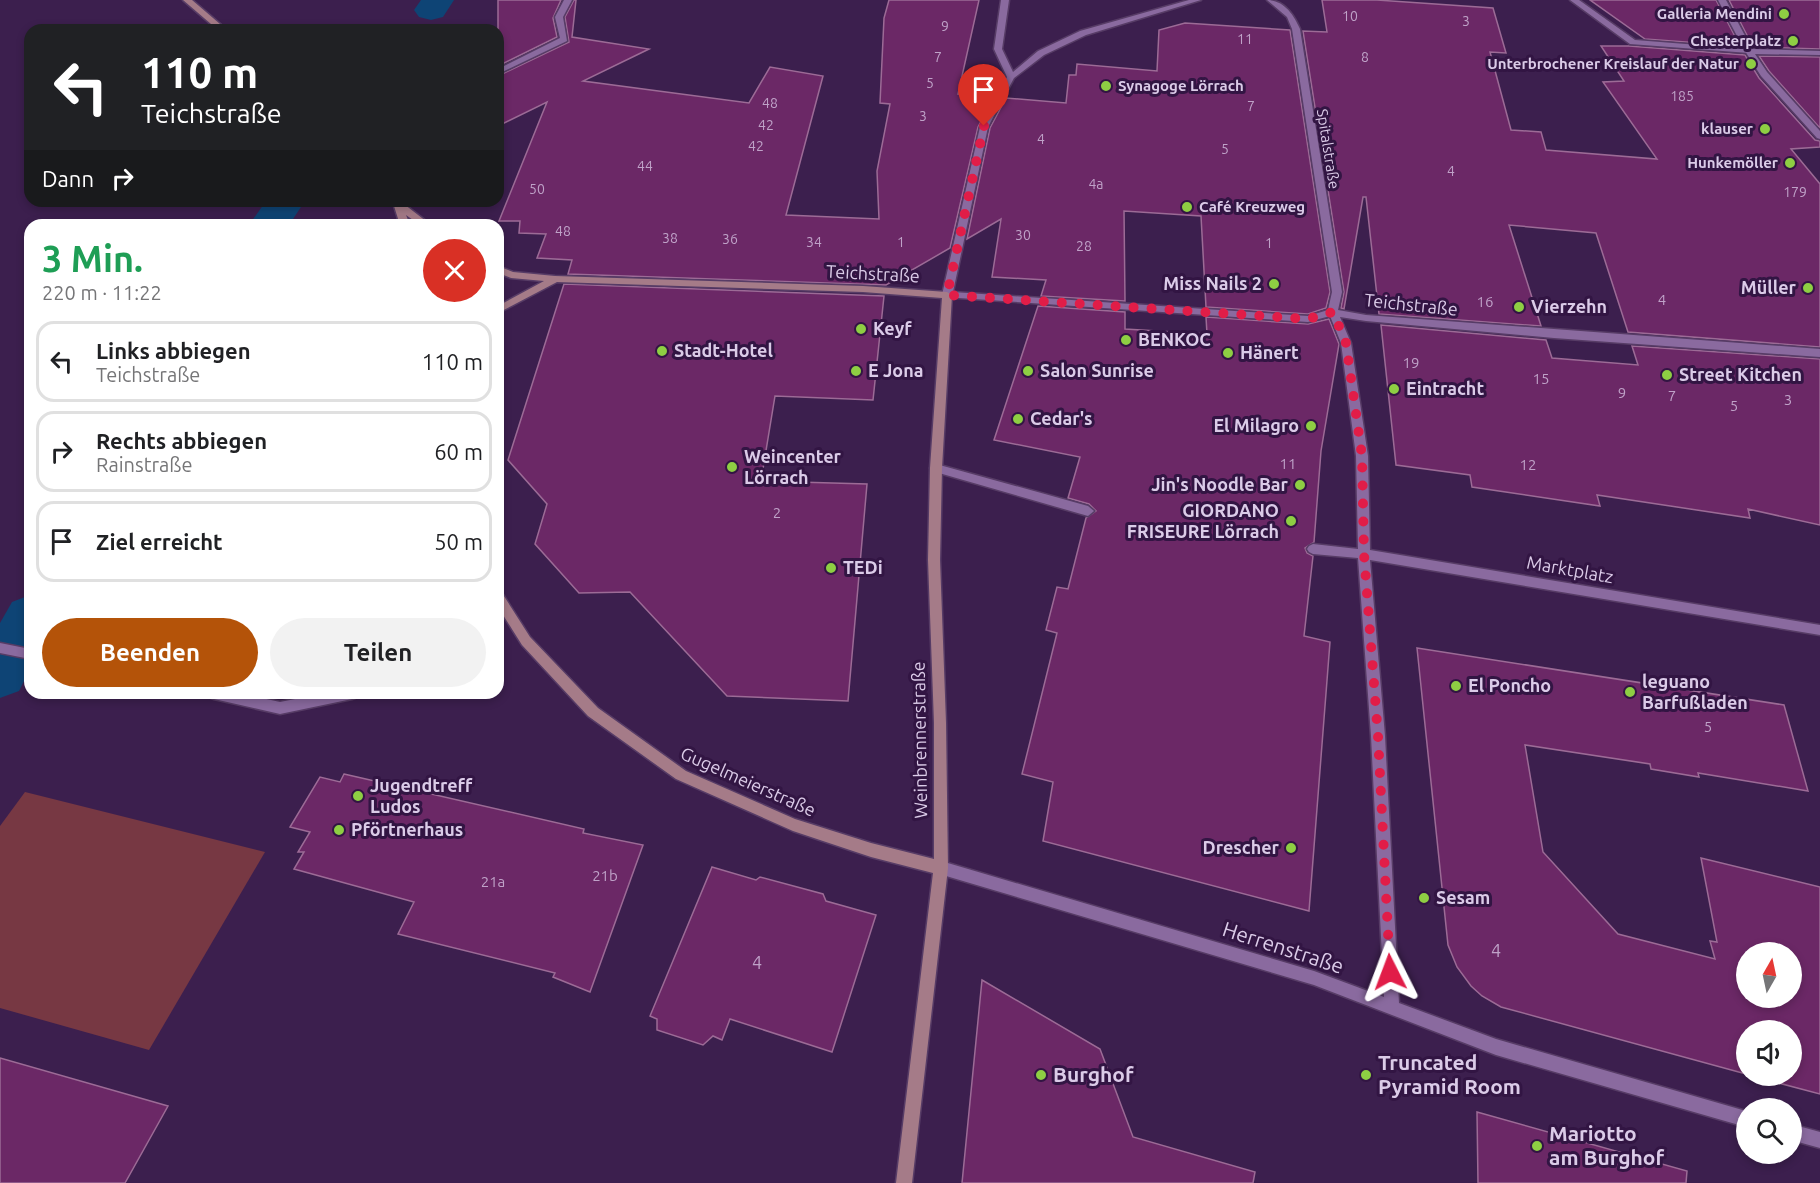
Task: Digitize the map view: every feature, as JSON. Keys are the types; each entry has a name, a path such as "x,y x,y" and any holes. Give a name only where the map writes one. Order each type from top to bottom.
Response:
{"street":[{"path":"187,0 216,24"},
{"path":"504,69 564,39 559,17 568,0"},
{"path":"1005,0 998,49 1011,77"},
{"path":"947,295 984,126 1011,77 1041,53 1083,33 1197,0"},
{"name":"Spitalstraße","path":"1270,0 1290,16 1296,29 1337,292 1333,312"},
{"path":"1574,0 1634,42 1749,51 1820,53"},
{"path":"1722,0 1764,74 1820,136"},
{"path":"401,207 418,219"},
{"name":"Teichstraße","path":"504,272 511,275 555,279 863,289 1308,319 1333,312 1366,318 1542,333 1820,353"},
{"path":"504,307 555,279"},
{"name":"Weinbrennerstraße","path":"904,1183 941,868 940,723 934,560 936,468 947,295"},
{"path":"1333,312 1346,343 1362,456 1364,554 1378,736 1392,1008"},
{"path":"936,468 1088,511"},
{"name":"Marktplatz","path":"1313,549 1364,554 1820,630"},
{"name":"Gugelmeierstraße","path":"504,606 526,641 593,712 681,776 793,825 941,868"},
{"path":"0,648 24,653"},
{"path":"240,699 279,708 323,699"},
{"name":"Herrenstraße","path":"941,868 1314,978 1496,1047 1736,1116"},
{"path":"1802,1135 1820,1140"}],"shaded area":[{"path":"25,792 265,852 149,1050 0,1008 0,826"}],"building":[{"path":"498,0 561,0 553,18 557,37 504,63 504,24 498,24"},
{"path":"576,0 572,37 649,49 583,81 749,103 770,67 823,76 786,215 879,219 877,171 890,104 880,103 884,18 889,0 979,0 958,94 994,97 978,127 950,248 886,285 568,274 572,260 537,258 546,234 519,233 520,221 500,219 547,102 504,123 504,73 569,42 565,17"},
{"path":"1322,0 1377,0 1493,8 1506,53 1490,52 1511,130 1541,132 1546,150 1657,159 1603,82 1624,81 1601,46 1745,55 1759,78 1815,140 1820,141 1820,147 1791,149 1820,184 1820,347 1628,332 1596,233 1509,225 1541,326 1379,314 1366,197 1363,197 1344,309 1341,308 1344,292 1303,31 1327,32"},
{"path":"1590,0 1716,0 1740,46 1645,39"},
{"path":"1729,0 1820,0 1820,49 1753,47"},
{"path":"1185,23 1290,30 1330,292 1326,308 1308,314 1206,307 1201,216 1124,211 1125,301 1041,296 1046,280 992,277 1001,219 967,239 990,128 1006,98 1066,103 1069,75 1076,75 1077,64 1157,71 1159,30"},
{"path":"1759,56 1820,57 1820,128 1769,71"},
{"path":"564,284 884,296 873,400 775,396 761,481 867,484 848,701 727,696 630,592 579,593 535,544 547,504 508,460"},
{"path":"1038,306 1125,312 1125,329 1207,334 1206,317 1308,324 1329,319 1339,344 1321,451 1314,542 1305,548 1307,553 1313,556 1304,636 1330,642 1309,911 1043,841 1053,782 1022,774 1057,633 1046,630 1057,587 1068,589 1086,518 1096,511 1089,504 1068,498 1080,457 994,440"},
{"path":"1381,325 1546,340 1552,358 1638,365 1632,346 1820,359 1820,525 1748,509 1750,518 1597,495 1600,506 1472,487 1470,475 1396,465"},
{"path":"1417,648 1784,705 1808,791 1698,773 1699,777 1651,769 1650,764 1525,745 1543,852 1618,934 1715,959 1710,941 1717,942 1701,858 1820,887 1820,1094 1790,1086 1802,1086 1802,1020 1736,1020 1736,1071 1501,1007 1482,996 1471,986 1457,967 1448,945"},
{"path":"344,774 584,829 583,833 643,845 590,992 553,977 555,973 398,934 414,902 294,869 304,852 298,852 310,832 290,827 320,777 340,782"},
{"path":"712,867 756,880 760,877 823,894 826,901 876,915 832,1052 730,1019 722,1040 713,1036 703,1045 657,1030 657,1019 650,1016"},
{"name":"Burghof","path":"982,980 1100,1049 1133,1137 1255,1172 1253,1183 962,1183"},
{"path":"0,1058 168,1106 125,1183 0,1183"},
{"name":"Mariotto am Burghof","path":"1477,1112 1687,1171 1686,1183 1478,1183"}],"waterway":[{"path":"431,10 438,0"},
{"path":"273,219 282,207"},
{"path":"0,675 24,629"}],"place":[{"name":"Galleria Mendini","path":"1784,14"},
{"name":"Chesterplatz","path":"1793,41"},
{"name":"Unterbrochener Kreislauf der Natur","path":"1751,64"},
{"name":"Synagoge Lörrach","path":"1106,86"},
{"name":"klauser","path":"1765,129"},
{"name":"Hunkemöller","path":"1790,163"},
{"name":"Café Kreuzweg","path":"1187,207"},
{"name":"Miss Nails 2","path":"1274,284"},
{"name":"Müller","path":"1808,288"},
{"name":"Vierzehn","path":"1519,307"},
{"name":"Keyf","path":"861,329"},
{"name":"BENKOC","path":"1126,340"},
{"name":"Stadt-Hotel","path":"662,351"},
{"name":"Hänert","path":"1228,353"},
{"name":"E Jona","path":"856,371"},
{"name":"Salon Sunrise","path":"1028,371"},
{"name":"Street Kitchen","path":"1667,375"},
{"name":"Eintracht","path":"1394,389"},
{"name":"Cedar's","path":"1018,419"},
{"name":"El Milagro","path":"1311,426"},
{"name":"Weincenter Lörrach","path":"732,467"},
{"name":"Jin's Noodle Bar","path":"1300,485"},
{"name":"GIORDANO FRISEURE Lörrach","path":"1291,521"},
{"name":"TEDi","path":"831,568"},
{"name":"El Poncho","path":"1456,686"},
{"name":"leguano Barfußladen","path":"1630,692"},
{"name":"Jugendtreff Ludos","path":"358,796"},
{"name":"Pförtnerhaus","path":"339,830"},
{"name":"Drescher","path":"1291,848"},
{"name":"Sesam","path":"1424,898"},
{"name":"Burghof","path":"1041,1075"},
{"name":"Truncated Pyramid Room","path":"1366,1075"},
{"name":"Mariotto am Burghof","path":"1537,1146"}],"route":[{"path":"984,126 947,295 1308,319 1333,312 1346,343 1362,456 1364,554 1378,736 1390,972"}]}
